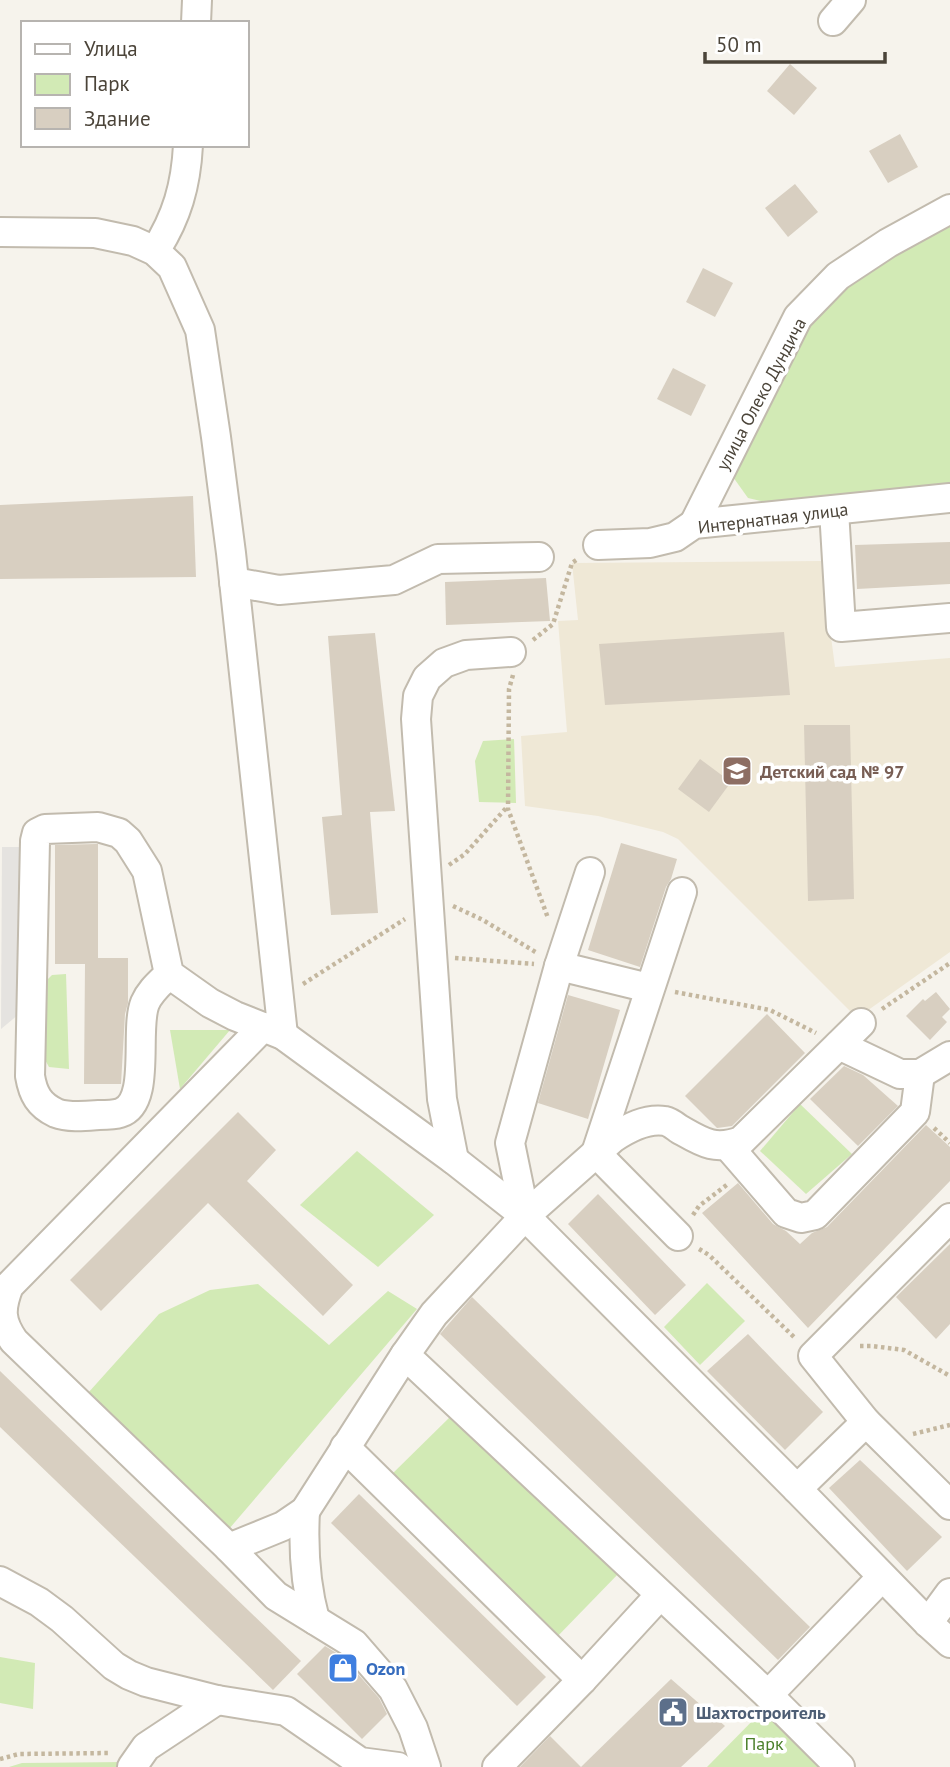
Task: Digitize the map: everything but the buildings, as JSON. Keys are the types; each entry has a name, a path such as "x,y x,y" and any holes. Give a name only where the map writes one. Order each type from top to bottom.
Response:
{"street":[{"path":"196,21 197,0"},
{"path":"155,251 176,212 187,164 188,147"},
{"name":"улица Олеко Дундича","path":"694,524 798,317 838,276 888,243 950,208"},
{"path":"0,232 94,233 133,240 155,251 172,267 200,330 234,582 279,1000 273,1031 9,1286 2,1301 4,1330 276,1596 354,1644 393,1689 412,1728 426,1767"},
{"name":"Интернатная улица","path":"598,545 650,543 675,537 694,524 950,498"},
{"path":"834,510 841,627 950,618"},
{"path":"234,582 279,590 394,580 438,559 539,557"},
{"path":"454,1160 442,1099 416,719 418,696 427,678 444,663 466,655 517,649"},
{"path":"169,974 154,988 145,1003 141,1020 139,1088 133,1104 127,1110 120,1114 62,1115 48,1109 38,1100 30,1076 37,832 45,829 98,827 119,833 128,841 148,871 169,974 210,1003 273,1031 454,1160 525,1216 950,1643"},
{"path":"525,1216 510,1143 559,966 590,872"},
{"path":"596,1153 682,892"},
{"path":"559,966 649,988"},
{"path":"735,1155 741,1141 861,1023"},
{"path":"839,1045 900,1074 920,1074 950,1056"},
{"path":"229,1548 283,1526 304,1511 434,1314 525,1216 626,1129 653,1121 667,1121 702,1143 735,1155 786,1213 801,1218 815,1215 915,1112 920,1074"},
{"path":"596,1153 678,1236"},
{"path":"950,1218 818,1351 866,1422 950,1505"},
{"path":"405,1355 768,1695 840,1767"},
{"path":"797,1489 866,1422"},
{"path":"345,1447 582,1680"},
{"path":"304,1511 305,1569 316,1620"},
{"path":"768,1695 882,1577"},
{"path":"0,1581 39,1602 114,1666 129,1675 217,1700 286,1711 360,1762 398,1767"},
{"path":"928,1623 950,1593"},
{"path":"497,1767 660,1595"},
{"path":"139,1757 217,1700"}],"path":[{"path":"549,922 508,806 509,689 517,649 553,624 572,564 598,545"},
{"path":"279,1000 414,914 428,888 465,854 508,806"},
{"path":"428,888 559,966"},
{"path":"433,961 453,958 559,966"},
{"path":"861,1023 950,963"},
{"path":"649,988 770,1010 839,1045"},
{"path":"735,1155 735,1178 699,1206 678,1236 709,1255 818,1351 872,1346 904,1350 950,1376"},
{"path":"0,1759 19,1754 117,1753 139,1757"}],"shaded area":[{"name":"Детский сад № 97","path":"821,561 835,667 950,658 950,952 857,1018 678,839 663,832 598,816 525,806 521,736 567,732 558,621 578,620 572,563"},
{"path":"2,847 42,847 31,1004 1,1029"}],"green space":[{"path":"950,211 950,490 765,502 748,498 733,477 737,465 827,291"},
{"path":"514,739 516,803 479,802 475,761 483,741"},
{"path":"66,974 69,1069 49,1067 39,1049 44,983 52,975"},
{"path":"170,1030 230,1030 180,1089"},
{"path":"800,1104 852,1154 806,1194 760,1151"},
{"path":"357,1151 434,1215 378,1267 300,1205"},
{"path":"707,1283 745,1321 700,1365 664,1327"},
{"path":"258,1284 329,1345 388,1291 417,1309 229,1529 88,1393 159,1314 210,1290"},
{"path":"451,1416 621,1571 554,1640 389,1477"},
{"path":"0,1657 35,1663 33,1709 0,1703"},
{"name":"Парк","path":"764,1709 822,1767 707,1767"},
{"path":"126,1762 122,1767 9,1767 22,1763"}],"place":[{"name":"Детский сад № 97","path":"737,771"},
{"name":"Ozon","path":"343,1668"},
{"name":"Шахтостроитель","path":"673,1712"}]}
